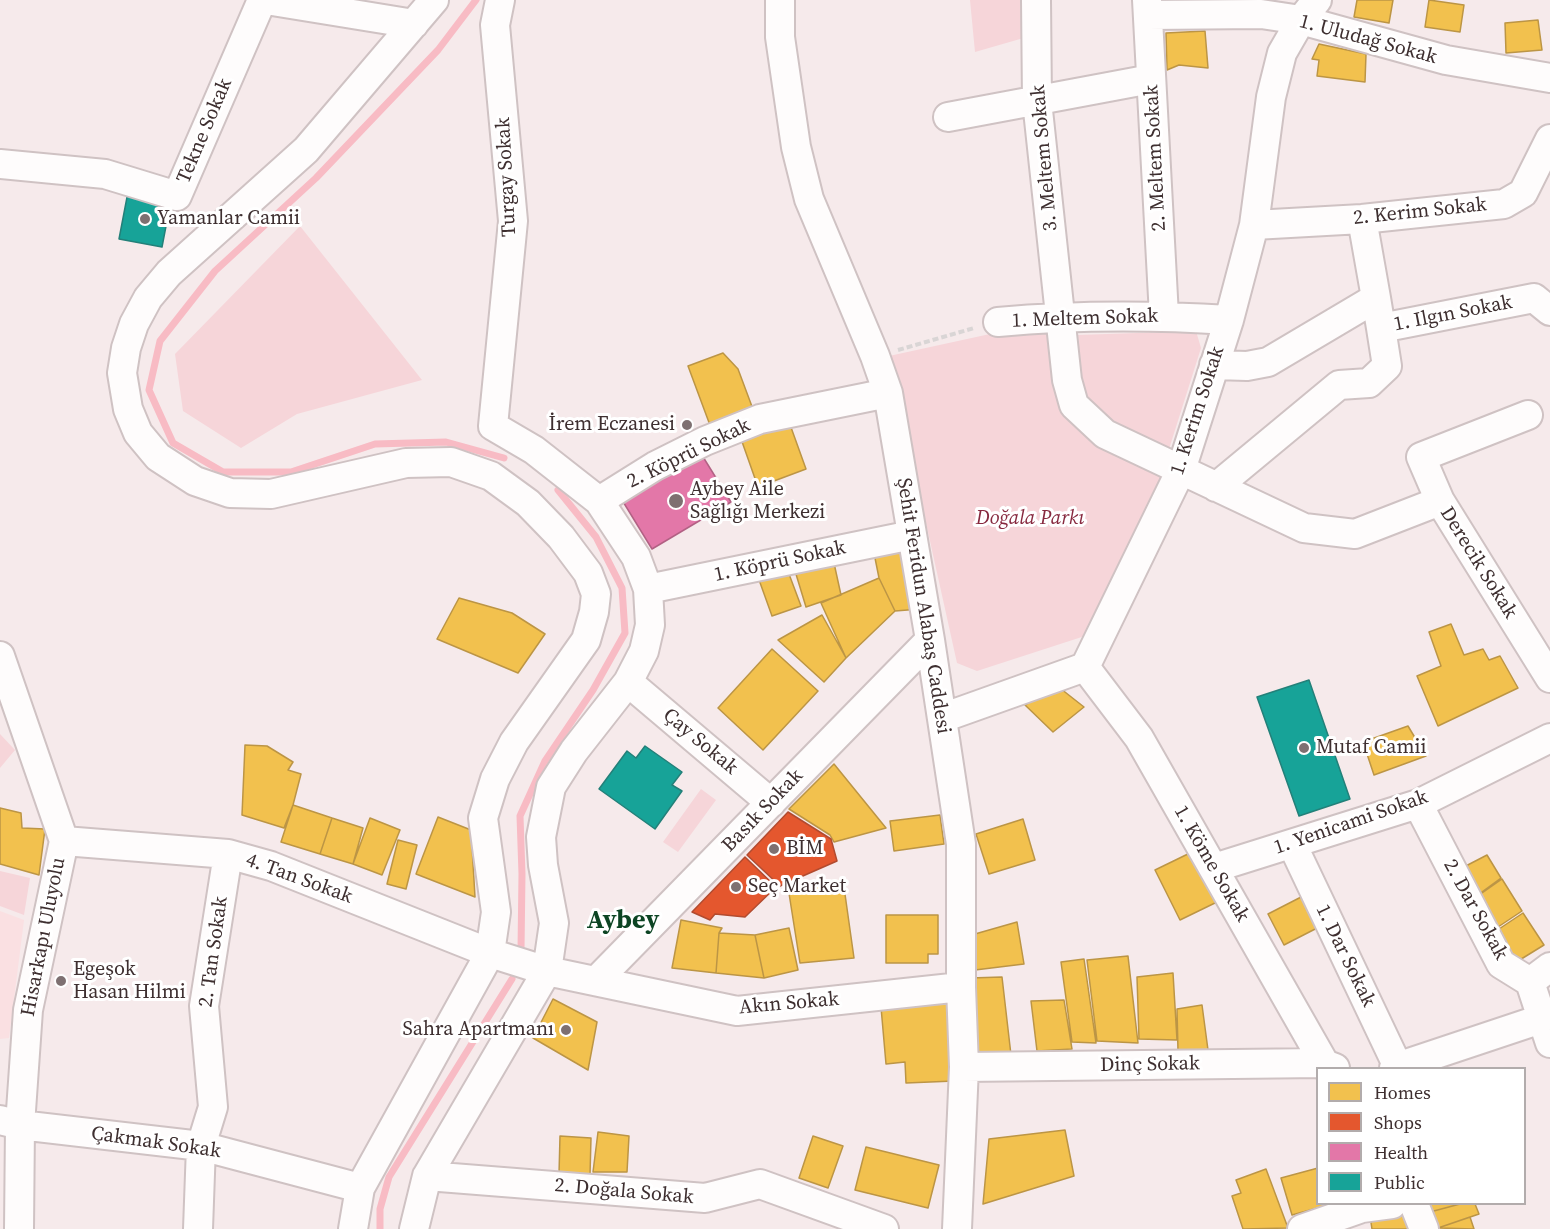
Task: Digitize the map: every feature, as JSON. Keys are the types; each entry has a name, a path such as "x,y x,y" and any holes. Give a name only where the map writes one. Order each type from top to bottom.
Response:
{"street":[{"name":"Tekne Sokak","path":"0,164 105,174 177,196 262,0"},
{"path":"266,0 414,24"},
{"path":"353,1229 360,1188 490,953 496,912 483,818 492,788 514,742 586,640 594,612 596,594 588,573 561,537 528,503 491,476 451,462 406,463 272,494 230,494 195,481 158,457 138,433 128,409 122,373 126,348 134,324 148,298 168,273 306,150 434,0"},
{"name":"Turgay Sokak","path":"500,0 495,25 513,221 493,426 534,450 568,476"},
{"name":"Şehit Feridun Alabaş Caddesi","path":"780,0 780,37 796,147 809,199 875,356 888,393 930,640 961,844 961,987 964,1067 957,1229"},
{"name":"3. Meltem Sokak","path":"1036,0 1037,101 1067,380 1074,405 1105,434 1181,470"},
{"name":"1. Uludağ Sokak","path":"1148,7 1261,14 1309,10 1446,60 1550,78"},
{"name":"2. Meltem Sokak","path":"1148,7 1164,316"},
{"name":"1. Kerim Sokak","path":"1085,668 1181,470 1229,320 1254,225 1271,97 1281,53 1309,10"},
{"path":"948,117 1151,80"},
{"name":"2. Kerim Sokak","path":"1254,225 1362,219 1504,204 1523,193 1542,176 1550,139"},
{"path":"1362,219 1376,298"},
{"name":"1. Ilgın Sokak","path":"1214,365 1247,366 1268,362 1376,298 1382,328 1534,298 1550,311"},
{"name":"1. Meltem Sokak","path":"998,322 1060,316 1164,316 1229,320"},
{"path":"1216,487 1339,386 1369,383 1387,366 1382,328"},
{"name":"2. Köprü Sokak","path":"599,501 655,466 705,441 760,419 888,393"},
{"path":"1440,501 1421,457 1528,415"},
{"name":"Derecik Sokak","path":"1181,470 1304,528 1355,534 1440,501 1550,678"},
{"path":"414,1229 427,1176 547,971 554,923 543,865 541,837 551,787 574,751 628,682 644,651 650,625 648,589 636,557 599,501 568,476 528,503"},
{"name":"1. Köprü Sokak","path":"648,589 912,535"},
{"name":"Basık Sokak","path":"597,981 930,640"},
{"name":"Hisarkapı Uluyolu","path":"0,656 63,841 28,1010 10,1122 19,1229"},
{"path":"942,718 1085,668"},
{"name":"1. Köme Sokak","path":"1085,668 1139,738 1328,1067"},
{"name":"Çay Sokak","path":"628,682 771,803"},
{"name":"1. Yenicami Sokak","path":"1214,868 1418,804 1550,738"},
{"name":"2. Dar Sokak","path":"1418,804 1501,964 1540,975 1546,1031"},
{"name":"4. Tan Sokak","path":"63,841 228,854 271,866 490,953 547,971"},
{"name":"1. Dar Sokak","path":"1292,844 1396,1067"},
{"name":"2. Tan Sokak","path":"198,1229 201,1146 213,1107 204,1006 228,854"},
{"name":"Akın Sokak","path":"547,971 737,1011 961,987"},
{"path":"1400,1067 1546,1031"},
{"name":"Dinç Sokak","path":"964,1067 1328,1067"},
{"name":"Çakmak Sokak","path":"10,1122 201,1146 360,1188"},
{"name":"2. Doğala Sokak","path":"427,1176 705,1198 759,1184 884,1229"},
{"path":"1302,1229 1362,1208 1380,1205"},
{"path":"1415,1205 1424,1229"}],"path":[{"name":"1. Meltem Sokak","path":"875,356 998,322"}],"shaded area":[{"path":"0,911 24,920 9,1038 0,1039"}],"green space":[{"path":"970,0 1027,0 1027,37 975,52"},
{"path":"300,226 422,380 297,414 241,448 183,411 175,354"},
{"name":"Doğala Parkı","path":"1045,322 1060,390 1081,431 1165,468 1091,634 977,671 957,663 889,356"},
{"path":"1196,331 1201,348 1169,449 1106,429 1080,399 1078,335"},
{"path":"0,734 15,750 0,768"},
{"path":"701,789 716,800 678,852 663,842"},
{"path":"0,871 30,878 24,915 0,906"}],"building: Homes":[{"path":"1357,0 1393,0 1389,23 1354,17"},
{"path":"1429,0 1464,5 1460,32 1425,27"},
{"path":"1538,20 1542,50 1506,53 1505,23"},
{"path":"1205,31 1208,68 1179,65 1167,70 1166,33"},
{"path":"1319,44 1366,54 1365,82 1317,76 1319,60 1312,59"},
{"path":"723,353 738,369 757,420 714,436 688,366"},
{"path":"788,419 806,469 758,487 740,436"},
{"path":"905,543 920,609 895,611 879,578 873,548"},
{"path":"832,554 841,595 806,607 792,561"},
{"path":"786,566 801,606 772,616 758,577"},
{"path":"879,578 895,611 846,658 821,603"},
{"path":"459,598 512,613 545,634 518,673 437,639"},
{"path":"822,615 846,658 824,682 778,640"},
{"path":"1451,624 1464,655 1483,649 1489,660 1500,656 1518,688 1438,726 1417,676 1441,666 1429,632"},
{"path":"772,649 818,691 763,750 718,708"},
{"path":"1056,685 1084,707 1053,732 1025,705"},
{"path":"1408,726 1426,756 1374,775 1363,742"},
{"path":"245,745 267,746 293,762 288,770 301,774 284,828 242,815"},
{"path":"834,764 886,828 834,842 830,835 789,809"},
{"path":"293,805 332,818 320,854 281,842"},
{"path":"0,808 21,813 22,828 45,829 39,875 0,864"},
{"path":"940,815 944,844 894,851 890,821"},
{"path":"438,817 471,830 475,897 416,874"},
{"path":"332,818 363,828 353,864 320,854"},
{"path":"370,818 400,830 382,875 353,864"},
{"path":"1023,819 1035,860 989,874 976,834"},
{"path":"398,840 417,845 406,889 387,884"},
{"path":"1192,852 1217,902 1180,920 1155,870"},
{"path":"1487,855 1501,878 1475,897 1460,869"},
{"path":"1502,879 1522,911 1495,929 1475,898"},
{"path":"843,880 854,958 800,963 788,887"},
{"path":"1305,895 1321,926 1284,945 1268,914"},
{"path":"1523,913 1544,945 1518,961 1496,931"},
{"path":"886,915 938,915 938,954 928,954 928,963 886,963"},
{"path":"681,920 722,928 719,933 716,973 672,968"},
{"path":"1017,922 1024,964 975,970 975,934"},
{"path":"789,928 798,970 764,978 755,935"},
{"path":"719,933 755,935 764,978 716,973"},
{"path":"1128,956 1138,1043 1097,1041 1087,960"},
{"path":"1084,959 1096,1043 1072,1042 1061,962"},
{"path":"1173,973 1177,1040 1139,1039 1137,977"},
{"path":"1002,977 1011,1055 973,1053 970,978"},
{"name":"Sahra Apartmanı","path":"553,999 597,1022 588,1070 533,1038"},
{"path":"954,999 954,1081 906,1083 905,1062 886,1064 881,1007"},
{"path":"1064,1000 1072,1049 1037,1051 1031,1001"},
{"path":"1202,1005 1208,1050 1178,1051 1177,1009"},
{"path":"1065,1130 1074,1176 983,1204 989,1139"},
{"path":"598,1132 629,1136 627,1172 593,1172"},
{"path":"560,1136 591,1138 590,1175 559,1174"},
{"path":"813,1136 843,1146 828,1188 799,1178"},
{"path":"866,1147 939,1165 928,1208 855,1190"},
{"path":"1266,1169 1288,1228 1243,1229 1232,1196 1241,1193 1236,1180"},
{"path":"1316,1169 1316,1205 1328,1205 1292,1215 1281,1178"},
{"path":"1427,1205 1456,1205 1430,1212"},
{"path":"1456,1205 1475,1205 1479,1214 1438,1228 1430,1212"},
{"path":"1412,1211 1420,1229 1372,1229 1370,1216"},
{"path":"1470,1217 1474,1229 1438,1228"}],"building: Shops":[{"path":"788,812 831,839 837,861 780,886 747,855"},
{"path":"745,857 776,887 745,917 715,914 710,920 692,912"}],"building: Health":[{"name":"Aybey Aile Sağlığı Merkezi","path":"700,452 731,502 652,549 622,500"}],"building: Public":[{"name":"Yamanlar Camii","path":"128,192 171,200 162,247 119,239"},
{"name":"Mutaf Camii","path":"1309,680 1350,799 1299,816 1257,697"},
{"path":"645,746 682,772 672,785 682,791 655,829 599,789 627,751 636,758"}],"waterway":[{"path":"476,0 438,50 316,178 215,271 160,341 149,390 173,443 223,472 291,472 375,444 446,442 504,458"},
{"path":"521,950 520,816 545,761 593,690 625,633 622,588 596,537 558,490"},
{"path":"380,1229 380,1209 389,1177 512,979"}],"place":[{"name":"Yamanlar Camii","path":"145,219"},
{"name":"İrem Eczanesi","path":"687,425"},
{"name":"Aybey Aile Sağlığı Merkezi","path":"676,501"},
{"name":"Mutaf Camii","path":"1304,748"},
{"name":"BİM","path":"774,849"},
{"name":"Seç Market","path":"736,887"},
{"name":"Egeşok Hasan Hilmi","path":"61,981"},
{"name":"Sahra Apartmanı","path":"566,1030"}],"district":[{"name":"Aybey","path":"623,921"}]}
